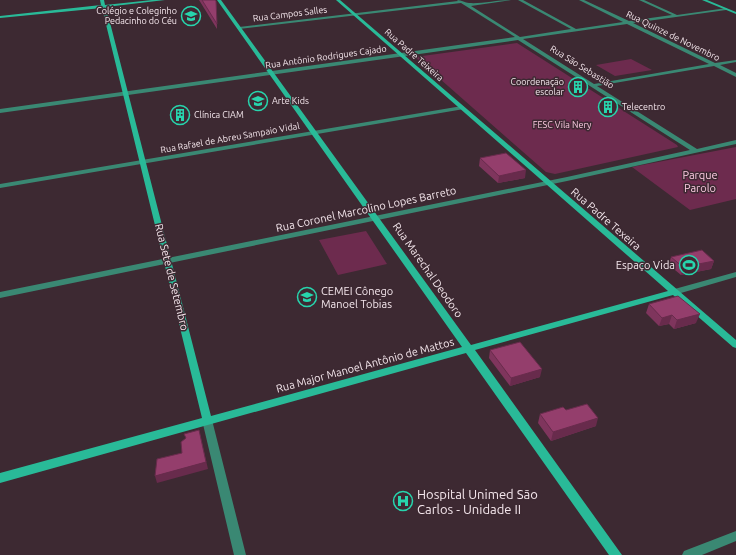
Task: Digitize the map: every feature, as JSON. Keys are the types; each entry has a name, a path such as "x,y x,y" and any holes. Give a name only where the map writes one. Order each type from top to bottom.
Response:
{"main road":[{"path":"0,17 103,3 163,0"},
{"name":"Rua Marechal Deodoro","path":"219,0 616,555"},
{"path":"338,0 355,15"},
{"path":"704,0 736,13"},
{"name":"Rua Sete de Setembro","path":"103,3 169,260 207,420"},
{"name":"Rua Padre Teixeira","path":"355,15 462,108"},
{"name":"Rua Padre Texeira","path":"462,108 736,345"},
{"name":"Rua Major Manoel Antônio de Mattos","path":"0,478 207,420 469,350 674,292"}],"street":[{"path":"466,5 509,0"},
{"path":"520,0 575,30"},
{"name":"Rua Quinze de Novembro","path":"581,0 736,75"},
{"path":"642,0 675,15"},
{"name":"Rua Campos Salles","path":"239,28 460,1"},
{"name":"Rua São Sebastião","path":"460,1 696,150"},
{"name":"Rua Antônio Rodrigues Cajado","path":"0,111 726,9"},
{"path":"594,85 736,60"},
{"name":"Rua Rafael de Abreu Sampaio Vidal","path":"0,186 462,108"},
{"name":"Rua Coronel Marcolino Lopes Barreto","path":"0,296 547,183 736,142"},
{"name":"Rua Major Manoel Antônio de Mattos","path":"674,292 736,274"},
{"name":"Rua Sete de Setembro","path":"207,420 240,555"},
{"path":"688,555 736,536"}],"green space":[{"name":"FESC Vila Nery","path":"517,43 678,147 555,174 546,172 415,57"},
{"path":"631,59 652,70 615,76 596,65"},
{"name":"Parque Parolo","path":"736,147 736,199 690,210 632,167"},
{"path":"366,231 387,264 338,275 319,240"}],"building":[{"path":"202,0 216,1 217,24"},
{"path":"506,153 526,170 499,176 480,158"},
{"path":"702,250 714,261 683,267 671,257"},
{"path":"678,296 700,314 677,320 672,315 662,318 649,304"},
{"path":"520,342 542,369 511,378 490,350"},
{"path":"587,404 598,418 553,432 540,414 563,407 566,410"},
{"path":"199,430 206,462 155,476 157,459 182,453 181,442 186,438 184,434"}],"place":[{"name":"Colégio e Coleginho Pedacinho do Céu","path":"191,16"},
{"name":"Coordenação escolar","path":"578,87"},
{"name":"Arte Kids","path":"258,101"},
{"name":"Telecentro","path":"608,107"},
{"name":"Clínica CIAM","path":"180,115"},
{"name":"Espaço Vida","path":"689,265"},
{"name":"CEMEI Cônego Manoel Tobias","path":"307,297"},
{"name":"Hospital Unimed São Carlos - Unidade II","path":"403,501"}]}
